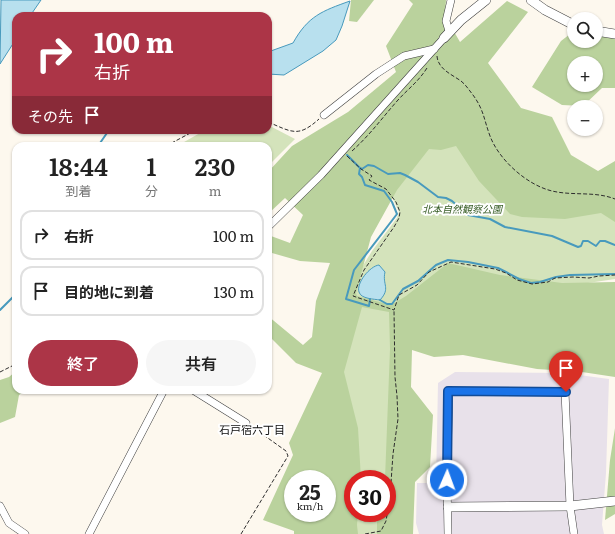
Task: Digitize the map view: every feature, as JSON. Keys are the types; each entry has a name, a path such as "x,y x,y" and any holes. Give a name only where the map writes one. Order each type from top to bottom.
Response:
{"street":[{"path":"446,34 446,21 452,0"},
{"path":"272,224 326,170 436,52 446,34 486,0"},
{"path":"531,0 545,10 567,21"},
{"path":"603,33 615,34"},
{"path":"324,115 376,74 404,56 436,52"},
{"path":"448,534 448,391 566,392 570,506 574,534"},
{"path":"89,534 162,394"},
{"path":"199,394 246,423"},
{"path":"448,507 570,506 615,501"},
{"path":"0,506 8,523 25,534"}],"path":[{"path":"436,52 440,66 467,87 476,99 485,116 492,140 506,162 519,174 534,184 547,190 593,194 615,198"},
{"path":"394,310 376,302 353,296 364,270 388,237 399,218 400,208 386,189 369,180 372,176 361,169 347,156 368,135 398,100 411,89 429,64"},
{"path":"272,124 291,132 302,132 324,115"},
{"path":"174,142 188,134"},
{"path":"382,534 381,531 386,521 390,497 393,454 398,419 398,396 395,376 394,310 400,295 417,285 429,272 451,262 494,269 506,273 517,280 532,284 548,282 555,278 590,278 615,275"},
{"path":"0,372 12,366"},
{"path":"241,534 288,456 286,451 246,423"},
{"path":"365,534 381,531"}],"shaded area":[{"path":"455,372 564,373 609,379 606,473 602,525 604,534 419,534 416,523 417,483 436,483 438,383"}],"green space":[{"path":"351,0 374,0 357,22 349,21"},
{"path":"409,0 446,0 445,16 460,42 507,1 528,12 488,63 521,108 552,117 571,155 598,171 615,161 615,222 601,213 565,219 522,217 510,214 479,181 456,146 441,150 429,149 397,190 371,237 356,293 357,296 391,305 406,296 448,263 500,275 562,283 615,282 615,377 582,372 537,369 463,355 434,357 412,350 411,387 433,415 430,467 415,482 413,534 377,534 377,522 396,522 396,470 385,470 390,349 389,312 362,307 344,372 358,428 360,470 344,470 344,522 357,522 358,534 294,534 294,531 263,520 284,474 284,522 336,522 336,470 286,470 293,455 289,443 322,373 296,363 272,339 272,319 303,345 312,337 316,301 330,263 300,261 272,253 272,236 290,243 303,215 285,198 272,210 272,168 292,146 348,112 396,72 386,46 413,4"},
{"path":"567,36 567,48 603,48 603,36 615,38 615,88 603,88 603,56 567,56 567,92 598,92 589,100 567,100 567,105 562,105 532,87 561,41"},
{"name":"北本自然観察公園","path":"448,76 615,203 615,279 554,288 401,305 400,534 344,534 332,390 356,277 372,251 397,218 399,212 393,199 386,191"},
{"path":"272,127 295,139 272,162 272,142 184,142 198,134 272,134"},
{"path":"12,374 12,394 20,394 15,417 0,423 0,380"},
{"path":"615,428 615,514 605,520 610,460"}],"water":[{"path":"1,0 41,0 33,12 12,12 12,45 0,64"},
{"path":"350,1 336,40 323,51 284,75 272,74 272,51 293,43 304,26 310,20 331,8"},
{"path":"379,265 385,272 384,280 386,289 383,296 380,300 362,296 359,292 359,288 364,276 372,268"}],"waterway":[{"path":"101,142 106,134"},
{"path":"347,155 360,168 359,174 365,185 384,191 392,202 397,214 354,270 346,299 369,306 370,299"},
{"path":"360,168 362,169 368,165 374,166 388,174 400,173 405,175 418,182 438,197 446,198 452,201 468,215 490,219 505,227 552,236 578,247 581,246 583,241 588,241 596,246 600,241 605,241 615,245"},
{"path":"380,300 387,304 392,304 403,289 418,281 436,265 448,260 498,268 519,279 531,283 570,275 615,274"},
{"path":"0,310 12,298"}],"district":[{"name":"石戸宿六丁目","path":"252,430"}],"route":[{"path":"447,480 448,391 566,392"}]}
